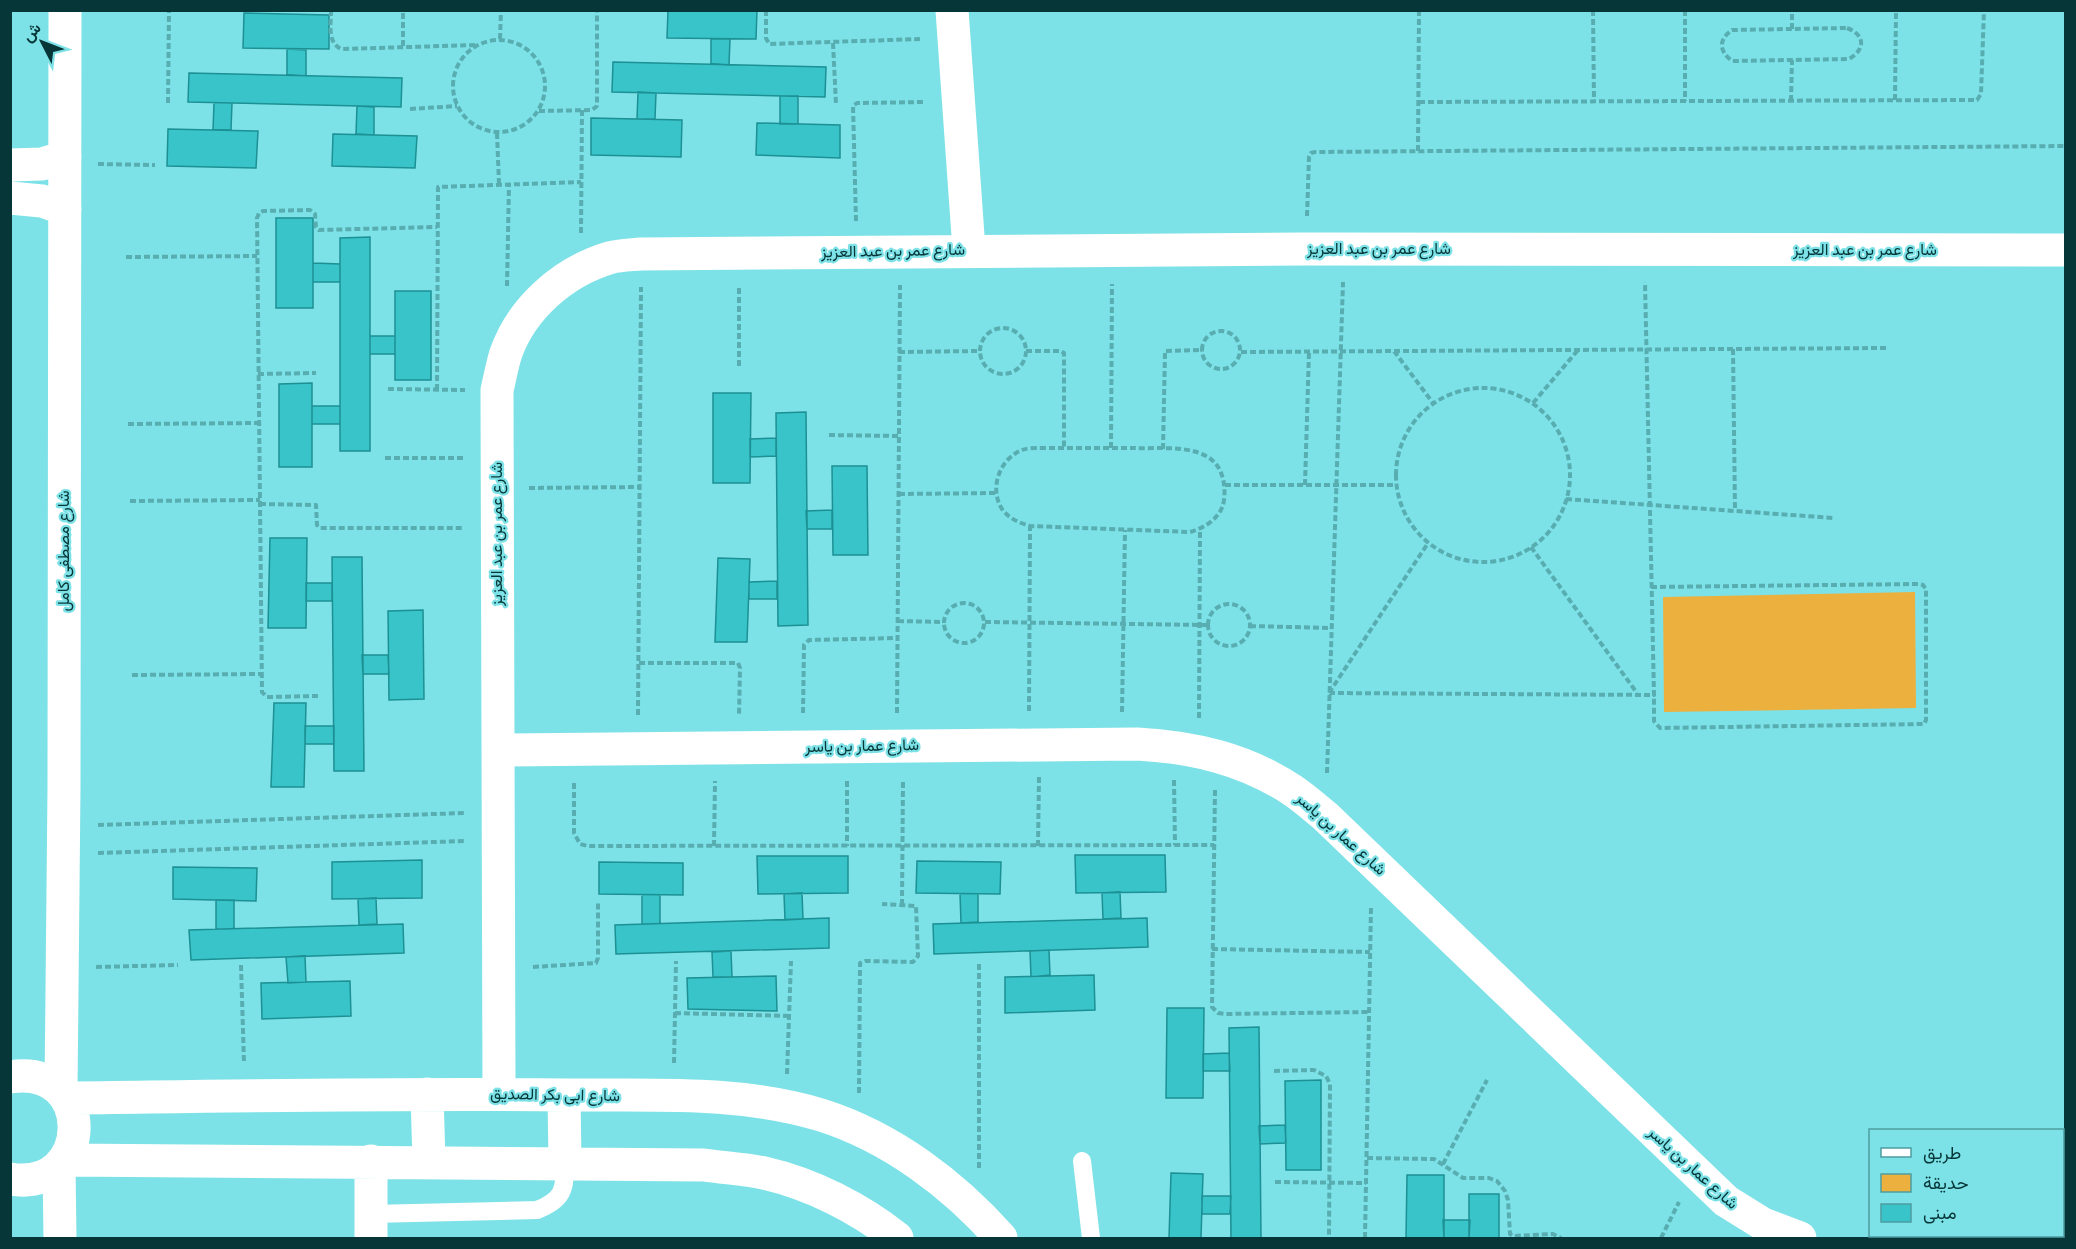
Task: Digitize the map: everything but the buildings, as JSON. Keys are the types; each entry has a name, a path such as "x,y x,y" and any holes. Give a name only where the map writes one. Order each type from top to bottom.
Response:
{"street":[{"name":"شارع مصطفى كامل","path":"62,1163 73,1146 76,1130 74,1113 64,1095 62,968 65,10"},
{"path":"953,24 969,250"},
{"path":"10,165 42,164 65,160"},
{"path":"10,198 42,201 65,209"},
{"name":"شارع عمر بن عبد العزيز","path":"499,1094 497,390 506,353 523,319 549,290 580,270 610,258 641,254 900,250 2066,250"},
{"name":"شارع عمار بن ياسر","path":"498,750 1122,744 1196,751 1255,770 1292,790 1325,816 1726,1201 1763,1224 1800,1239"},
{"path":"10,1077 24,1075 44,1079 64,1095"},
{"path":"427,1094 429,1162"},
{"name":"شارع ابى بكر الصديق","path":"64,1095 499,1094 738,1097 786,1105 858,1130 923,1166 979,1214 1001,1239"},
{"path":"564,1095 565,1163"},
{"path":"371,1161 371,1226"},
{"path":"10,1179 23,1181 42,1178 62,1163 371,1161 704,1165 765,1173 823,1193 877,1222 897,1239"},
{"path":"60,1239 62,1163"}],"lane":[{"path":"1082,1161 1090,1239"},
{"path":"371,1226 537,1210 551,1204 561,1194 565,1182 565,1163"}],"path":[{"path":"168,103 169,10"},
{"path":"331,10 331,38 334,45 341,49 477,45 500,39 519,44 535,56 544,73 545,92 539,111 528,123 514,131 497,133 481,129 466,120 457,106 453,89 455,72 464,56 477,45"},
{"path":"403,46 404,10"},
{"path":"500,39 501,10"},
{"path":"539,111 592,110 597,104 597,10"},
{"path":"766,10 766,42 769,44 833,43 953,24"},
{"path":"1418,151 1419,10"},
{"path":"1593,10 1594,101"},
{"path":"1685,10 1685,101"},
{"path":"1792,10 1792,29"},
{"path":"1895,100 1896,10"},
{"path":"1419,102 1977,100 1980,97 1984,10"},
{"path":"1847,28 1856,31 1861,38 1861,48 1849,59 1792,60 1732,61 1724,55 1721,45 1724,36 1732,30 1847,28"},
{"path":"833,43 836,104"},
{"path":"1791,101 1792,60"},
{"path":"856,251 854,106 857,104 958,101"},
{"path":"410,109 457,106"},
{"path":"580,270 582,110"},
{"path":"497,133 499,184"},
{"path":"1306,249 1311,153 2066,146"},
{"path":"65,160 155,165"},
{"path":"436,390 438,187 581,182"},
{"path":"507,297 509,184"},
{"path":"318,696 267,697 262,692 257,218 263,211 310,210 315,214 316,226 319,230 437,227"},
{"path":"1325,816 1345,249"},
{"path":"1645,249 1650,505 1651,587 1653,695 1654,721 1660,728 1924,724 1926,720 1926,589 1923,585 1651,587"},
{"path":"900,250 898,638 902,904"},
{"path":"1111,448 1112,250"},
{"path":"739,253 739,366"},
{"path":"638,749 641,254"},
{"path":"126,257 257,256"},
{"path":"1003,327 1015,330 1023,339 1026,351 1023,363 1014,372 1002,375 990,372 982,363 979,351 982,339 991,330 1003,327"},
{"path":"1223,332 1232,334 1238,342 1240,352 1237,361 1230,367 1220,369 1211,366 1204,359 1202,350 1205,340 1212,333 1223,332"},
{"path":"1240,352 1887,348"},
{"path":"1733,349 1734,511"},
{"path":"1163,448 1165,353 1167,350 1202,350"},
{"path":"1533,404 1578,350"},
{"path":"899,352 979,351"},
{"path":"1026,351 1064,353 1064,448"},
{"path":"1305,485 1309,351"},
{"path":"1393,351 1433,403"},
{"path":"258,374 316,373"},
{"path":"1473,388 1494,388 1515,393 1533,404 1553,422 1565,446 1570,472 1566,499 1558,518 1546,534 1531,547 1506,558 1479,562 1452,556 1428,543 1412,527 1402,507 1396,485 1396,461 1403,439 1415,419 1433,403 1452,393 1473,388"},
{"path":"388,389 497,390"},
{"path":"128,424 259,423"},
{"path":"829,435 899,436"},
{"path":"1064,448 1163,448 1190,451 1207,456 1219,469 1225,485 1224,504 1215,519 1200,529 1190,532 1030,526 1015,521 1002,509 996,493 998,476 1007,459 1022,450 1064,448"},
{"path":"386,458 497,473 640,487"},
{"path":"1225,485 1396,485"},
{"path":"899,494 996,493"},
{"path":"1566,499 1834,518"},
{"path":"130,501 316,505 317,525 320,528 497,528"},
{"path":"1030,526 1029,623 1038,846"},
{"path":"1175,845 1196,751 1200,529"},
{"path":"1122,744 1125,530"},
{"path":"1329,693 1428,543"},
{"path":"1531,547 1637,693"},
{"path":"957,603 970,603 981,610 985,622 981,634 970,643 957,643 946,635 943,622 947,610 957,603"},
{"path":"1222,605 1236,605 1246,613 1250,626 1246,638 1235,645 1222,645 1212,638 1207,626 1211,613 1222,605"},
{"path":"898,621 943,622"},
{"path":"985,622 1207,626"},
{"path":"1250,626 1331,628"},
{"path":"803,747 804,645 806,642 809,640 898,638"},
{"path":"639,663 738,663 740,668 714,846"},
{"path":"132,675 262,674"},
{"path":"1329,693 1637,693 1653,695"},
{"path":"846,747 847,846"},
{"path":"574,749 573,833 580,844 588,846 1214,845"},
{"path":"1196,751 1214,845 1212,1007 1218,1013 1370,1012"},
{"path":"64,840 498,826"},
{"path":"64,840 498,826"},
{"path":"1365,1239 1372,860"},
{"path":"499,968 596,963 598,958 598,902"},
{"path":"858,1130 860,963 913,962 918,956 917,910 913,905 882,904"},
{"path":"1212,949 1370,952"},
{"path":"674,1096 676,961"},
{"path":"786,1105 791,962"},
{"path":"979,962 979,1214"},
{"path":"241,964 246,1096"},
{"path":"62,968 178,965"},
{"path":"675,1013 789,1016"},
{"path":"1274,1071 1314,1070 1326,1076 1330,1084 1329,1239"},
{"path":"1443,1164 1486,1080"},
{"path":"1367,1158 1434,1159 1463,1178 1489,1178 1497,1181 1508,1200 1510,1234 1513,1236 1553,1234 1561,1239"},
{"path":"1275,1182 1366,1183"}],"green space":[{"path":"1915,592 1916,708 1664,712 1663,597"}]}
